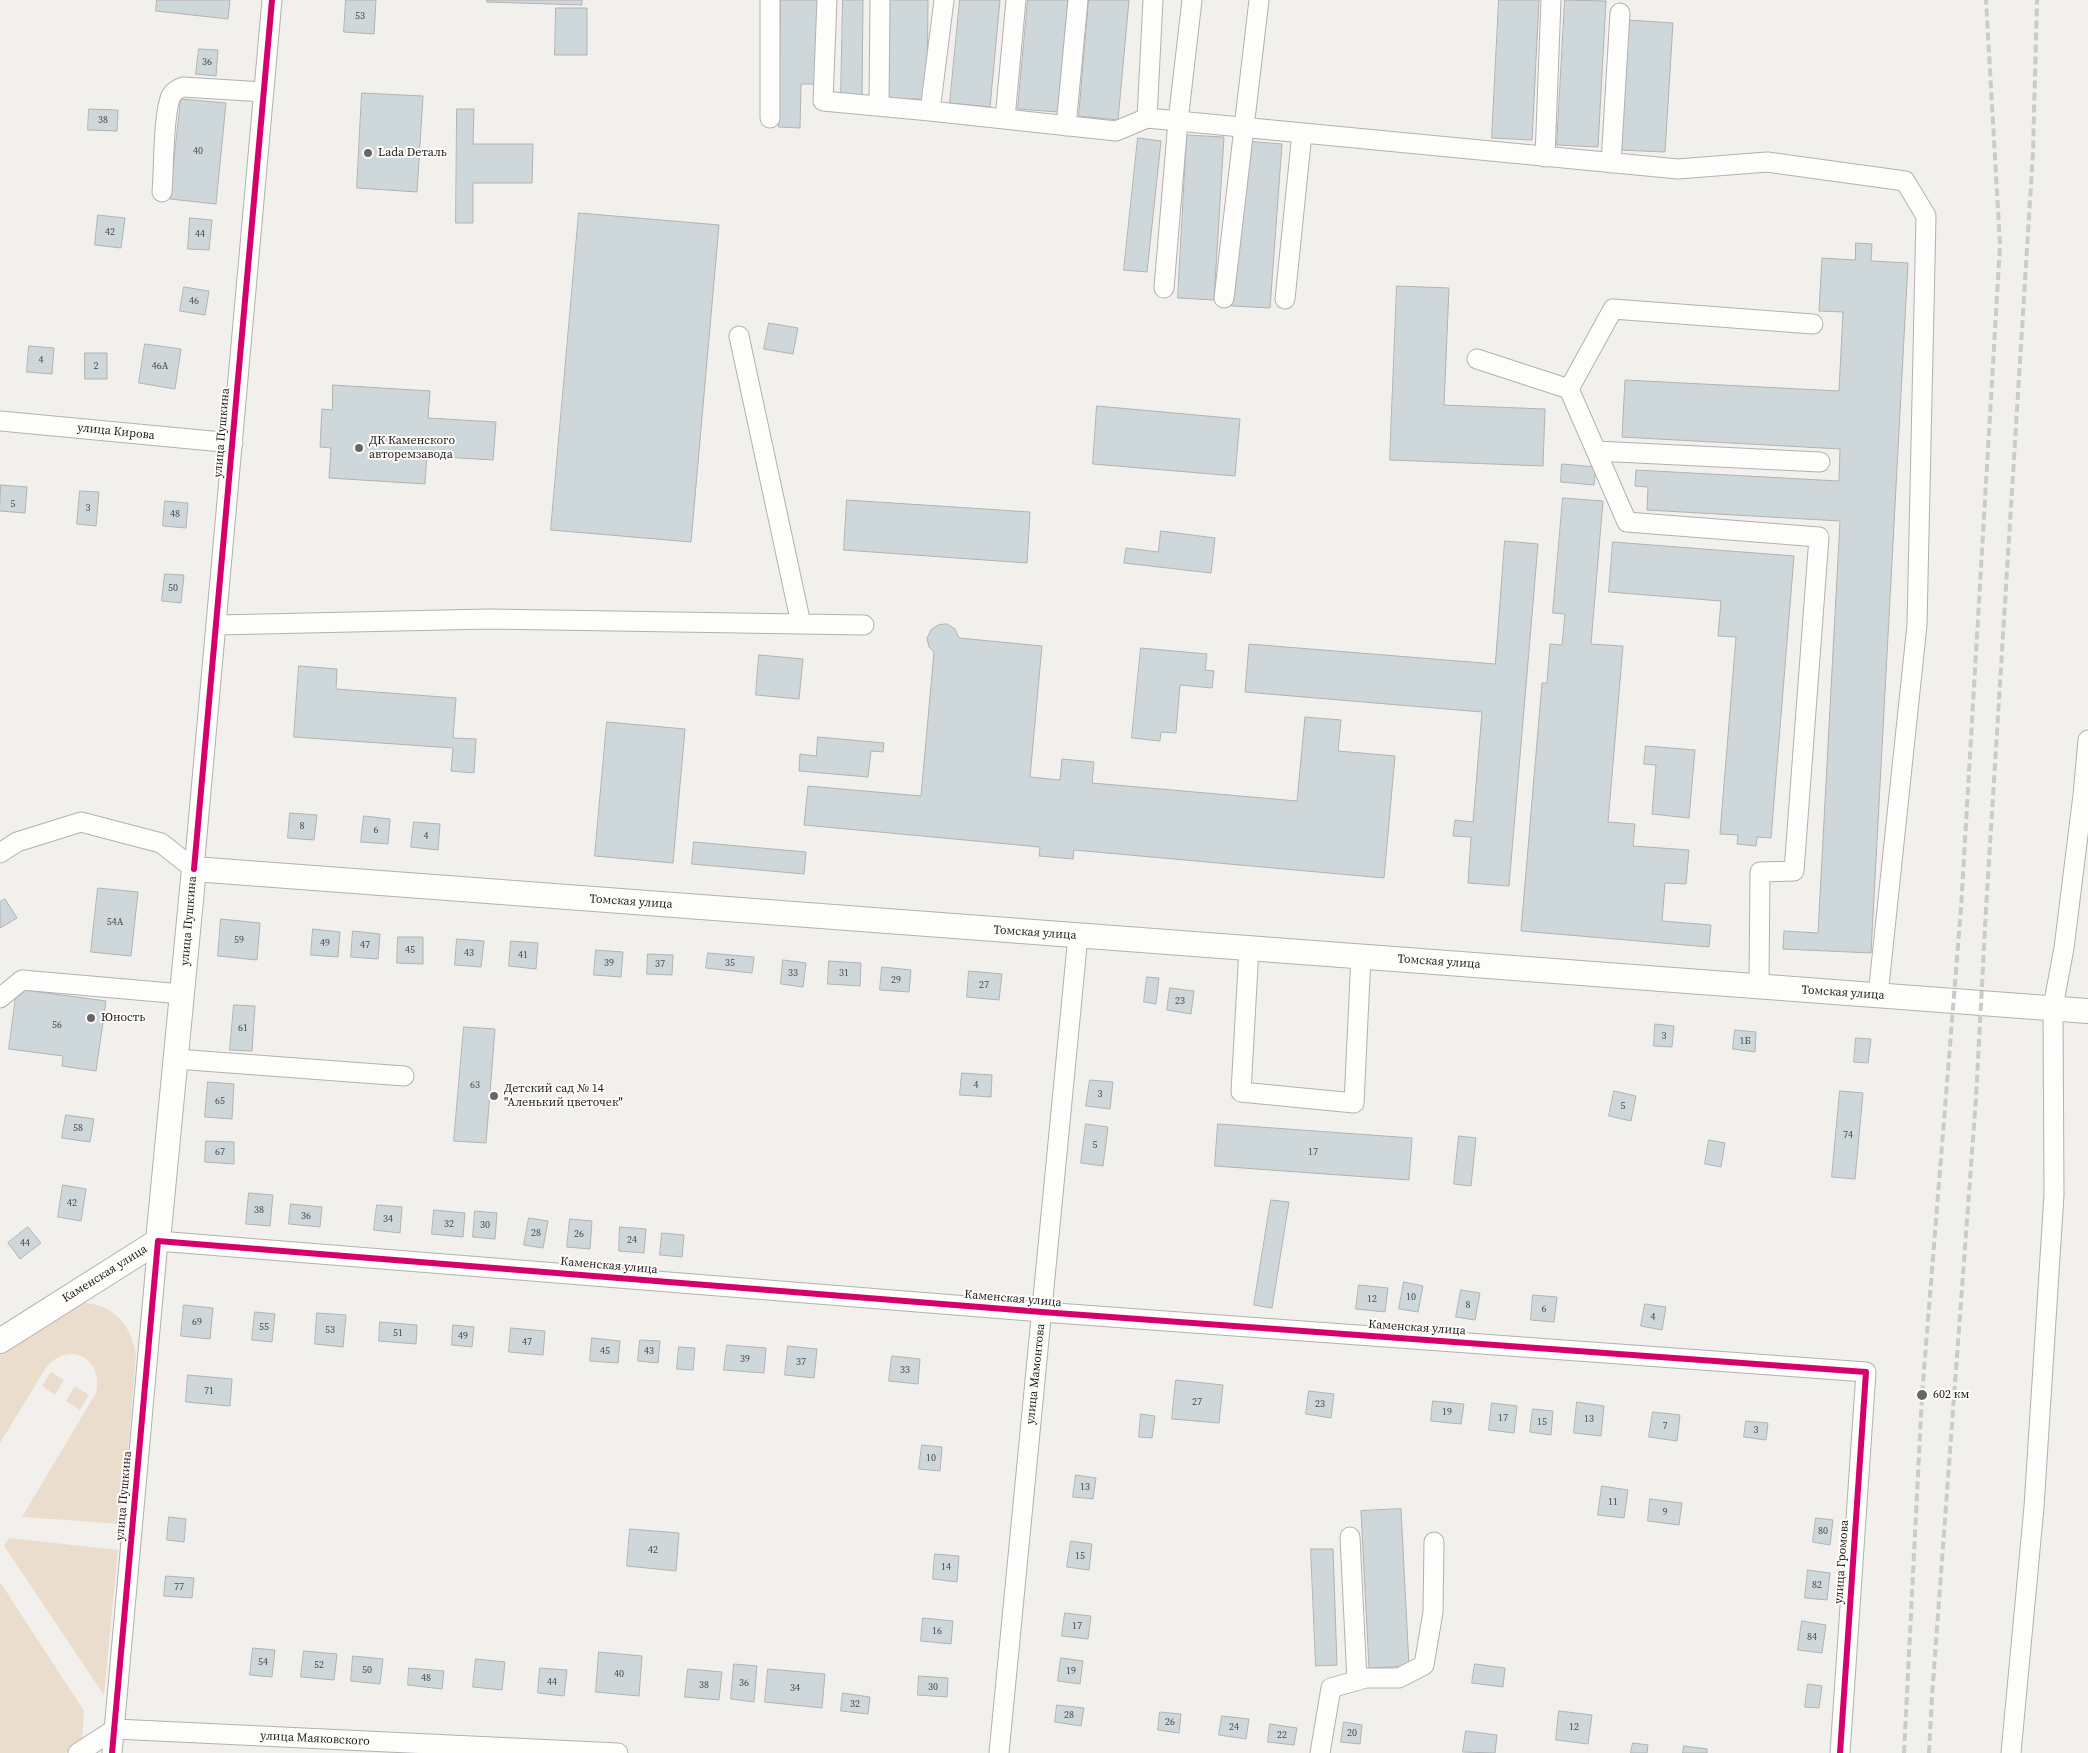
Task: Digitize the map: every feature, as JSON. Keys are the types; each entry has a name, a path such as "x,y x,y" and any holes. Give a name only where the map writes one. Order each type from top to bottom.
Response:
{"main road":[{"name":"Томская улица","path":"194,869 2088,1010"},
{"name":"улица Пушкина","path":"158,1241 194,869"},
{"name":"Каменская улица","path":"0,1341 158,1241"}],"street":[{"name":"улица Пушкина","path":"194,869 272,0"},
{"path":"770,0 770,118"},
{"path":"827,0 823,100 1116,131 1147,118 1678,169 1767,162 1905,181 1926,216 1917,625 1878,995"},
{"path":"879,106 880,0"},
{"path":"930,111 944,0"},
{"path":"1004,119 1016,0"},
{"path":"1066,126 1078,0"},
{"path":"1147,118 1153,0"},
{"path":"1164,288 1178,121 1192,0"},
{"path":"1224,298 1259,0"},
{"path":"1545,156 1551,0"},
{"path":"1611,163 1620,13"},
{"path":"162,192 167,114 171,97 176,89 183,87 264,92"},
{"path":"1285,299 1302,133"},
{"path":"1569,388 1613,309 1813,324"},
{"path":"739,336 801,624"},
{"path":"1477,359 1569,388 1627,522 1819,537 1794,872 1760,872 1759,986"},
{"name":"улица Кирова","path":"0,421 233,444"},
{"path":"1596,451 1820,462"},
{"path":"216,625 489,619 864,626"},
{"path":"2011,1753 2034,1507 2054,1194 2053,1007 2064,948 2088,740"},
{"path":"0,853 17,842 81,822 161,843 194,869"},
{"name":"улица Мамонтова","path":"999,1753 1078,936"},
{"path":"1249,948 1241,1092 1354,1103 1361,956"},
{"path":"0,998 22,980 182,994"},
{"path":"176,1058 404,1076"},
{"name":"улица Пушкина","path":"112,1753 158,1241"},
{"name":"Каменская улица","path":"158,1241 1042,1312 1866,1372"},
{"name":"улица Громова","path":"1840,1753 1866,1372"},
{"path":"1350,1537 1357,1681"},
{"path":"1320,1753 1331,1688 1366,1678 1399,1678 1424,1665 1433,1612 1434,1542"},
{"path":"78,1753 115,1729"},
{"name":"улица Маяковского","path":"115,1729 618,1753"}],"shaded area":[{"path":"72,1302 97,1305 115,1315 128,1331 136,1354 122,1524 22,1517 96,1393 97,1381 95,1371 84,1357 66,1354 56,1358 47,1366 0,1443 0,1348"},
{"path":"51,1372 64,1380 55,1395 42,1386"},
{"path":"75,1386 89,1395 80,1410 66,1401"},
{"path":"9,1538 118,1550 104,1695 4,1546"},
{"path":"0,1582 84,1711 82,1742 65,1753 0,1753"}],"building":[{"path":"157,0 230,0 228,19 156,11"},
{"path":"346,0 376,0 374,34 344,32"},
{"path":"487,0 582,0 582,5 487,2"},
{"path":"781,0 819,0 817,84 801,84 800,128 779,127"},
{"path":"843,0 863,0 862,96 841,96"},
{"path":"890,0 928,0 927,99 889,99"},
{"path":"960,0 1000,0 990,107 950,103"},
{"path":"1028,0 1068,0 1058,112 1018,109"},
{"path":"1089,0 1129,0 1118,120 1079,116"},
{"path":"1499,0 1539,0 1532,140 1492,138"},
{"path":"1565,0 1606,1 1598,147 1557,145"},
{"path":"556,8 587,8 587,55 555,55"},
{"path":"1628,20 1673,23 1665,152 1620,150"},
{"path":"199,49 218,50 216,76 196,74"},
{"path":"362,93 423,96 417,192 357,188"},
{"path":"181,99 226,103 216,204 170,199"},
{"path":"89,109 118,110 117,131 88,130"},
{"path":"457,109 474,109 473,144 533,144 532,183 473,183 473,223 456,223"},
{"path":"1187,135 1224,137 1214,300 1178,298"},
{"path":"1138,138 1161,141 1147,272 1124,270"},
{"path":"1244,141 1282,144 1270,308 1232,306"},
{"path":"579,213 719,225 691,542 551,530"},
{"path":"98,215 125,218 121,248 95,245"},
{"path":"190,218 212,220 209,250 188,249"},
{"path":"1856,243 1872,244 1871,261 1908,263 1871,953 1783,949 1784,931 1818,933 1840,521 1647,510 1648,487 1635,486 1636,470 1839,481 1840,449 1622,437 1625,380 1839,391 1843,312 1819,311 1822,258 1855,260"},
{"path":"1397,286 1449,288 1444,405 1545,409 1543,466 1390,460"},
{"path":"184,287 209,291 205,315 180,311"},
{"path":"769,323 798,328 793,354 764,349"},
{"path":"145,344 181,349 175,389 139,383"},
{"path":"29,346 54,348 52,374 27,372"},
{"path":"85,353 107,353 107,379 85,379"},
{"path":"333,385 430,391 428,418 496,422 493,460 427,456 425,484 329,478 331,448 320,447 322,409 332,410"},
{"path":"1097,406 1240,419 1235,476 1093,464"},
{"path":"1562,464 1596,467 1594,485 1561,482"},
{"path":"1,485 27,487 25,513 0,511"},
{"path":"80,491 99,492 96,526 77,524"},
{"path":"1563,498 1603,501 1591,644 1623,646 1608,822 1635,824 1633,846 1689,850 1686,884 1665,883 1662,921 1711,925 1709,947 1521,931 1542,683 1547,683 1550,644 1562,645 1565,614 1553,613"},
{"path":"847,500 1030,512 1027,563 844,550"},
{"path":"165,501 188,503 186,528 163,526"},
{"path":"1161,531 1215,538 1211,573 1124,563 1126,548 1158,552"},
{"path":"1505,541 1538,544 1509,886 1468,883 1471,837 1453,836 1455,820 1473,822 1482,712 1245,692 1249,644 1495,664"},
{"path":"1613,542 1794,556 1771,838 1757,837 1756,846 1737,844 1738,835 1720,834 1736,637 1718,636 1721,601 1609,592"},
{"path":"165,574 184,575 181,603 162,601"},
{"path":"947,624 955,629 959,638 1042,646 1030,777 1060,780 1062,759 1094,762 1092,783 1297,801 1305,717 1341,720 1338,751 1395,756 1384,878 1074,850 1073,859 1039,856 1040,847 804,825 808,786 921,796 934,652 929,647 927,638 931,630 938,625"},
{"path":"1141,648 1207,654 1205,670 1214,671 1212,688 1180,685 1176,733 1161,732 1160,741 1132,738"},
{"path":"759,655 803,659 799,699 756,695"},
{"path":"299,666 337,669 336,689 456,698 453,738 476,739 474,773 451,771 453,748 294,737"},
{"path":"607,722 685,729 673,863 595,856"},
{"path":"818,737 884,743 883,752 871,751 868,777 799,771 800,754 816,756"},
{"path":"1646,746 1695,750 1689,818 1652,814 1656,765 1644,764"},
{"path":"290,813 317,815 314,840 288,838"},
{"path":"364,816 390,819 388,844 361,842"},
{"path":"414,822 440,824 438,850 411,847"},
{"path":"694,842 806,852 804,874 692,864"},
{"path":"98,888 138,892 131,956 91,952"},
{"path":"5,899 17,918 0,928 0,902"},
{"path":"221,919 260,923 257,960 218,956"},
{"path":"313,929 340,932 338,957 311,955"},
{"path":"353,931 380,934 378,959 351,957"},
{"path":"398,937 423,937 423,964 397,963"},
{"path":"457,939 484,941 481,967 455,965"},
{"path":"511,941 538,943 536,969 509,966"},
{"path":"596,950 623,952 621,977 594,975"},
{"path":"708,953 754,957 752,973 706,968"},
{"path":"648,954 673,955 672,975 647,974"},
{"path":"783,960 806,963 803,987 781,984"},
{"path":"829,961 861,963 860,986 828,984"},
{"path":"882,967 911,970 909,992 880,990"},
{"path":"969,971 1002,974 999,1000 967,997"},
{"path":"1147,977 1159,978 1156,1004 1144,1002"},
{"path":"1170,988 1194,991 1191,1014 1167,1010"},
{"path":"17,989 106,1001 96,1071 62,1066 63,1056 9,1049"},
{"path":"234,1005 255,1006 252,1051 230,1050"},
{"path":"1655,1024 1674,1026 1672,1047 1654,1046"},
{"path":"464,1027 495,1029 486,1143 454,1141"},
{"path":"1735,1030 1756,1032 1755,1052 1733,1049"},
{"path":"1856,1038 1871,1039 1868,1063 1854,1062"},
{"path":"962,1073 992,1075 991,1097 960,1095"},
{"path":"1090,1080 1113,1082 1110,1109 1086,1106"},
{"path":"208,1082 234,1084 232,1119 205,1117"},
{"path":"1614,1091 1636,1096 1631,1121 1609,1116"},
{"path":"1840,1091 1863,1093 1855,1179 1832,1177"},
{"path":"66,1115 94,1119 90,1142 62,1138"},
{"path":"1086,1124 1108,1127 1103,1166 1081,1163"},
{"path":"1218,1124 1412,1138 1409,1180 1215,1166"},
{"path":"1459,1136 1476,1138 1471,1186 1454,1184"},
{"path":"1709,1140 1725,1143 1721,1167 1705,1164"},
{"path":"206,1141 234,1142 234,1164 205,1162"},
{"path":"63,1185 86,1189 81,1221 58,1217"},
{"path":"249,1193 273,1195 270,1226 246,1224"},
{"path":"1271,1200 1289,1202 1272,1308 1254,1305"},
{"path":"291,1204 322,1207 320,1227 289,1224"},
{"path":"377,1205 402,1207 400,1233 374,1230"},
{"path":"434,1210 465,1213 463,1237 432,1234"},
{"path":"475,1211 497,1213 495,1239 473,1237"},
{"path":"529,1218 548,1221 543,1248 524,1245"},
{"path":"570,1219 592,1221 590,1249 567,1247"},
{"path":"28,1227 41,1243 20,1259 8,1243"},
{"path":"620,1227 646,1229 644,1253 619,1251"},
{"path":"662,1233 684,1235 682,1257 660,1255"},
{"path":"1404,1282 1423,1286 1418,1312 1399,1309"},
{"path":"1359,1285 1388,1288 1385,1312 1356,1309"},
{"path":"1461,1290 1480,1293 1475,1320 1456,1317"},
{"path":"1533,1295 1557,1297 1554,1322 1531,1320"},
{"path":"1645,1304 1666,1307 1662,1330 1641,1326"},
{"path":"184,1305 213,1308 210,1339 181,1336"},
{"path":"255,1312 275,1314 272,1342 252,1340"},
{"path":"317,1313 346,1315 343,1347 315,1344"},
{"path":"380,1322 417,1325 416,1344 379,1341"},
{"path":"453,1325 474,1327 472,1347 452,1345"},
{"path":"511,1328 545,1331 543,1355 509,1352"},
{"path":"592,1338 620,1341 618,1363 590,1361"},
{"path":"640,1340 660,1341 658,1363 638,1361"},
{"path":"727,1345 766,1348 764,1373 724,1370"},
{"path":"788,1346 817,1349 814,1378 785,1375"},
{"path":"679,1347 695,1348 693,1370 677,1369"},
{"path":"892,1356 920,1359 918,1384 889,1381"},
{"path":"188,1375 232,1379 230,1406 186,1402"},
{"path":"1176,1380 1223,1385 1219,1423 1172,1419"},
{"path":"1309,1391 1334,1394 1331,1418 1306,1414"},
{"path":"1433,1401 1464,1404 1461,1424 1431,1421"},
{"path":"1577,1402 1604,1406 1601,1436 1574,1433"},
{"path":"1492,1403 1517,1406 1514,1433 1489,1430"},
{"path":"1533,1409 1553,1411 1551,1435 1530,1432"},
{"path":"1653,1412 1680,1415 1677,1441 1649,1437"},
{"path":"1141,1414 1155,1416 1152,1438 1139,1437"},
{"path":"1746,1421 1768,1423 1766,1440 1744,1437"},
{"path":"922,1445 942,1447 940,1471 919,1469"},
{"path":"1076,1475 1096,1478 1093,1499 1073,1497"},
{"path":"1602,1486 1628,1490 1624,1518 1598,1515"},
{"path":"1650,1499 1682,1503 1679,1525 1648,1521"},
{"path":"1401,1509 1409,1666 1369,1668 1361,1511"},
{"path":"169,1517 186,1519 184,1542 167,1540"},
{"path":"1816,1518 1833,1520 1830,1545 1813,1542"},
{"path":"630,1529 679,1533 676,1571 627,1566"},
{"path":"1071,1541 1092,1544 1089,1570 1067,1567"},
{"path":"1311,1549 1333,1549 1337,1665 1316,1666"},
{"path":"935,1554 959,1556 957,1582 933,1579"},
{"path":"1808,1570 1830,1573 1827,1600 1805,1598"},
{"path":"166,1576 194,1578 192,1598 164,1596"},
{"path":"1065,1613 1091,1616 1088,1639 1062,1636"},
{"path":"923,1618 953,1621 951,1644 921,1641"},
{"path":"1802,1621 1826,1625 1822,1653 1798,1650"},
{"path":"253,1648 275,1650 272,1677 250,1675"},
{"path":"304,1651 337,1654 334,1680 301,1677"},
{"path":"599,1652 642,1656 639,1696 596,1692"},
{"path":"353,1656 383,1659 380,1684 351,1681"},
{"path":"1061,1658 1083,1661 1080,1684 1058,1681"},
{"path":"476,1659 505,1662 502,1690 473,1687"},
{"path":"734,1664 757,1666 754,1702 731,1699"},
{"path":"1475,1664 1505,1668 1503,1687 1472,1683"},
{"path":"409,1668 444,1671 442,1689 408,1685"},
{"path":"540,1668 567,1670 564,1696 538,1693"},
{"path":"688,1669 722,1672 719,1700 685,1697"},
{"path":"768,1669 825,1674 822,1708 765,1702"},
{"path":"919,1676 948,1678 947,1697 918,1695"},
{"path":"1808,1684 1822,1686 1819,1708 1805,1707"},
{"path":"843,1693 870,1697 868,1714 841,1711"},
{"path":"1057,1705 1084,1708 1081,1726 1055,1722"},
{"path":"1559,1711 1592,1715 1588,1744 1556,1740"},
{"path":"1160,1712 1181,1714 1179,1733 1158,1730"},
{"path":"1222,1716 1249,1719 1246,1739 1219,1735"},
{"path":"1344,1722 1362,1725 1360,1744 1341,1742"},
{"path":"1270,1724 1297,1728 1294,1745 1268,1742"},
{"path":"1466,1731 1497,1735 1495,1753 1463,1752"},
{"path":"1633,1743 1648,1745 1647,1753 1631,1753"},
{"path":"1684,1746 1707,1749 1707,1753 1683,1753"}],"railway":[{"path":"1904,1753 1922,1395 1961,908 2000,245 1986,0"},
{"path":"1929,1753 1976,1098 2033,152 2037,0"}],"cycle path":[{"path":"194,869 272,0"},
{"path":"112,1753 158,1241 1042,1312 1866,1372 1840,1753"}],"place":[{"name":"Lada Dеталь","path":"368,153"},
{"name":"ДК Каменского авторемзавода","path":"359,448"},
{"name":"Юность","path":"91,1018"},
{"name":"Детский сад № 14 \"Аленький цветочек\"","path":"494,1096"},
{"name":"602 км","path":"1922,1395"}]}
